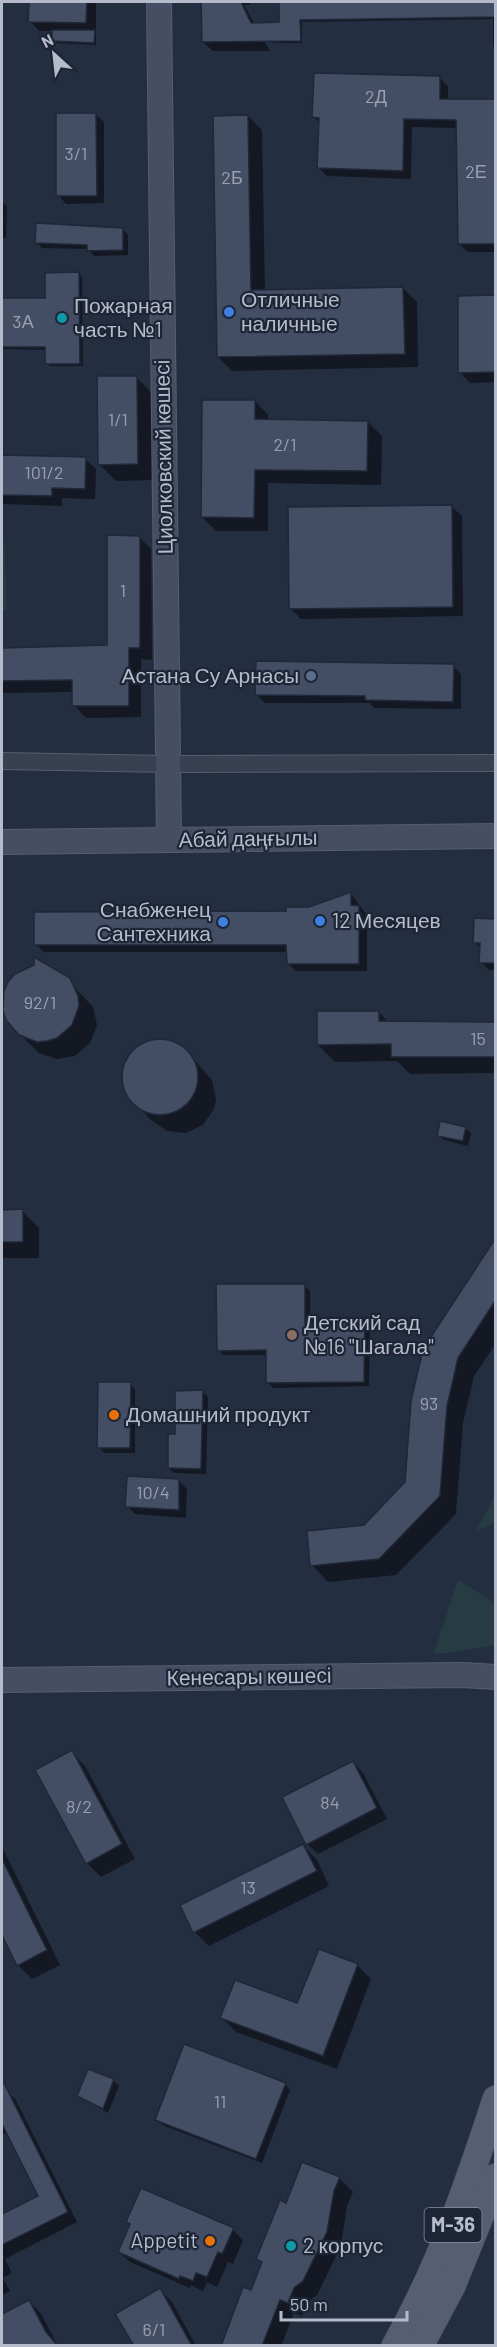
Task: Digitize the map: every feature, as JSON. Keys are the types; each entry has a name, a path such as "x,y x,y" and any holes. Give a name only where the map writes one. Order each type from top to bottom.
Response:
{"main road":[{"name":"M-36","path":"395,2346 435,2268 460,2208 495,2099"},
{"name":"M-36","path":"420,2346 452,2286 495,2177"}],"street":[{"name":"Циолковский көшесі","path":"159,2 169,840"},
{"path":"2,761 167,764 495,763"},
{"name":"Абай даңғылы","path":"2,842 495,836"},
{"path":"462,1675 495,1657"},
{"name":"Кенесары көшесі","path":"3,1681 462,1675 495,1677"}],"green space":[{"path":"2,538 4,538 7,610 2,610"},
{"path":"495,1496 495,1523 476,1531"},
{"path":"458,1580 495,1603 495,1645 434,1653"}],"building":[{"path":"29,2 87,2 86,23 28,22"},
{"path":"201,2 241,2 251,23 279,22 279,2 495,2 495,17 300,20 301,41 202,42"},
{"path":"52,30 95,30 94,43 52,41"},
{"path":"314,73 440,76 440,99 495,99 495,244 458,244 456,120 404,119 403,171 317,168 319,118 312,117"},
{"path":"56,113 96,113 97,196 56,196"},
{"path":"248,115 251,290 403,287 405,354 217,357 213,116"},
{"path":"36,223 123,228 123,250 87,251 87,245 35,243"},
{"path":"79,272 80,364 45,364 45,347 2,347 2,298 45,298 45,273"},
{"path":"495,295 495,372 458,373 458,296"},
{"path":"97,376 137,376 138,464 98,465"},
{"path":"202,400 255,400 255,419 368,421 367,471 255,470 254,518 201,517"},
{"path":"2,455 86,457 85,489 52,488 52,496 2,495"},
{"path":"452,505 453,607 289,609 288,507"},
{"path":"107,535 140,536 140,648 129,648 129,706 72,706 72,680 2,681 2,648 107,645"},
{"path":"256,661 454,664 453,702 365,700 365,696 255,695"},
{"path":"351,892 351,905 359,906 359,964 287,964 286,945 34,945 34,912 286,911 286,907 309,907"},
{"path":"474,918 495,919 495,963 479,963 480,943 473,943"},
{"path":"34,957 70,978 78,996 79,1006 72,1025 57,1038 37,1042 19,1035 6,1020 3,1011 4,991 8,982 15,974 34,965"},
{"path":"317,1011 379,1011 379,1021 495,1022 495,1057 391,1057 391,1044 317,1045"},
{"path":"153,1039 167,1039 181,1045 192,1056 198,1070 195,1092 187,1104 167,1115 153,1115 139,1109 128,1098 122,1084 122,1070 128,1056 139,1045"},
{"path":"440,1121 466,1127 463,1141 437,1136"},
{"path":"23,1209 23,1242 2,1242 2,1210"},
{"path":"495,1239 495,1301 458,1358 447,1406 440,1496 379,1559 310,1566 307,1531 364,1525 405,1482 411,1401 423,1349"},
{"path":"216,1284 305,1284 305,1326 330,1326 330,1317 365,1318 364,1382 266,1383 266,1350 217,1351"},
{"path":"98,1382 131,1382 130,1448 97,1448"},
{"path":"203,1390 201,1469 168,1468 168,1434 175,1434 175,1391"},
{"path":"127,1476 179,1479 179,1510 125,1507"},
{"path":"72,1750 122,1844 86,1864 35,1770"},
{"path":"353,1761 377,1808 306,1845 282,1797"},
{"path":"303,1844 317,1871 193,1933 180,1905"},
{"path":"2,1859 47,1950 17,1966 2,1935"},
{"path":"319,1949 358,1964 323,2056 220,2018 235,1980 297,2003"},
{"path":"184,2044 286,2083 256,2159 155,2120"},
{"path":"88,2069 114,2079 103,2109 77,2096"},
{"path":"2,2079 68,2212 2,2245 2,2214 38,2196 2,2124"},
{"name":"2 корпус","path":"302,2162 340,2177 334,2191 327,2232 303,2281 294,2288 288,2303 280,2300 262,2346 221,2346 243,2287 251,2290 262,2262 256,2259 280,2200 286,2203"},
{"path":"141,2188 234,2228 222,2254 218,2252 207,2277 196,2273 193,2281 180,2276 179,2279 118,2252 130,2224 126,2222"},
{"path":"160,2288 192,2346 134,2346 115,2314"},
{"path":"29,2300 46,2332 58,2346 2,2346 2,2314"}],"place":[{"name":"Отличные наличные","path":"229,312"},
{"name":"Пожарная часть №1","path":"62,318"},
{"name":"Астана Су Арнасы","path":"311,676"},
{"name":"12 Месяцев","path":"320,921"},
{"name":"Снабженец Сантехника","path":"223,922"},
{"name":"Детский сад №16 \"Шагала\"","path":"292,1335"},
{"name":"Домашний продукт","path":"114,1415"},
{"name":"Appetit","path":"210,2241"},
{"name":"2 корпус","path":"291,2246"}]}
